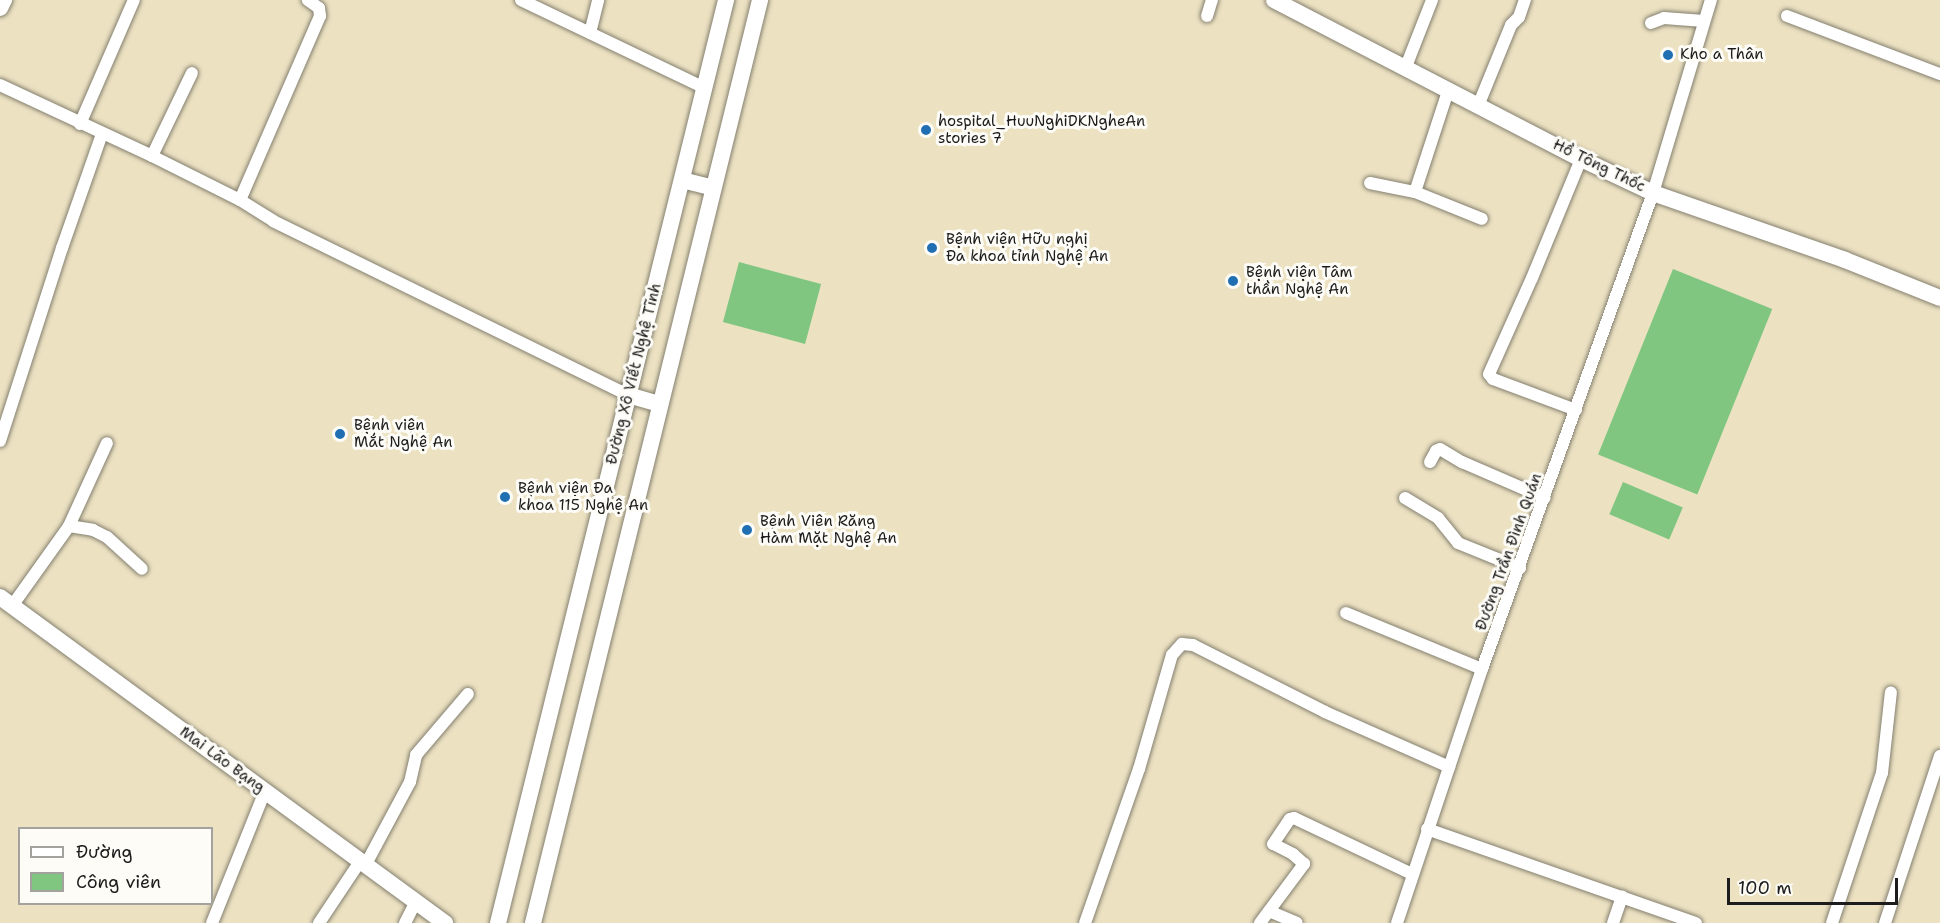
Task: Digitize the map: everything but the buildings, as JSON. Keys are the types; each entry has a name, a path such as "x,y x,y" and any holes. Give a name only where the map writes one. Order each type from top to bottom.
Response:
{"main road":[{"path":"0,8 4,0"},
{"name":"Đường Xô Viết Nghệ Tĩnh","path":"498,923 726,0"},
{"path":"533,923 760,0"},
{"name":"Hồ Tông Thốc","path":"1276,1 1581,159 1653,193 1845,260 1940,298"},
{"path":"682,180 713,188"},
{"path":"628,395 660,404"},
{"name":"Mai Lão Bạng","path":"6,601 445,923"}],"street":[{"path":"80,124 134,0"},
{"path":"240,200 320,16 319,8 308,0"},
{"path":"521,0 705,88"},
{"path":"590,33 598,0"},
{"path":"1207,16 1212,0"},
{"path":"1406,69 1432,0"},
{"path":"1478,106 1511,25 1519,17 1525,0"},
{"name":"Đường Trần Đình Quán","path":"1397,923 1482,669 1653,193 1711,0"},
{"path":"1787,16 1940,75"},
{"path":"1651,23 1664,18 1704,21"},
{"path":"153,156 192,73"},
{"path":"0,85 153,156 240,200 273,221 628,395"},
{"path":"1414,192 1449,91"},
{"path":"0,441 62,248 102,134"},
{"path":"1576,410 1493,379 1489,374 1581,159"},
{"path":"1370,183 1414,192 1482,219"},
{"path":"6,601 69,526 107,443"},
{"path":"1430,462 1436,450 1440,450 1545,498"},
{"path":"1405,498 1438,518 1458,543 1520,568"},
{"path":"69,526 93,530 107,537 142,569"},
{"path":"1346,613 1482,669"},
{"path":"1085,923 1139,769 1172,655 1182,644 1193,645 1325,712 1449,767"},
{"path":"1832,923 1882,773 1891,692"},
{"path":"319,923 364,862 410,782 416,755 468,694"},
{"path":"1886,923 1940,756"},
{"path":"212,923 266,791"},
{"path":"1260,923 1304,864 1293,854 1273,844 1290,819 1294,818 1412,874"},
{"path":"1427,829 1695,923"},
{"path":"1613,923 1622,897"},
{"path":"405,923 415,903"},
{"path":"1269,911 1298,923"}],"green space":[{"path":"739,262 821,284 805,344 723,322"},
{"path":"1673,269 1772,309 1697,495 1598,454"},
{"path":"1623,482 1683,507 1669,540 1609,514"}],"place":[{"name":"Kho a Thân","path":"1668,55"},
{"name":"hospital_HuuNghiDKNgheAn stories 7","path":"926,130"},
{"name":"Bệnh viện Hữu nghị Đa khoa tỉnh Nghệ An","path":"932,248"},
{"name":"Bệnh viện Tâm thần Nghệ An","path":"1233,281"},
{"name":"Bệnh viện Mắt Nghệ An","path":"340,434"},
{"name":"Bệnh viện Đa khoa 115 Nghệ An","path":"505,497"},
{"name":"Bệnh Viện Răng Hàm Mặt Nghệ An","path":"747,530"}]}
